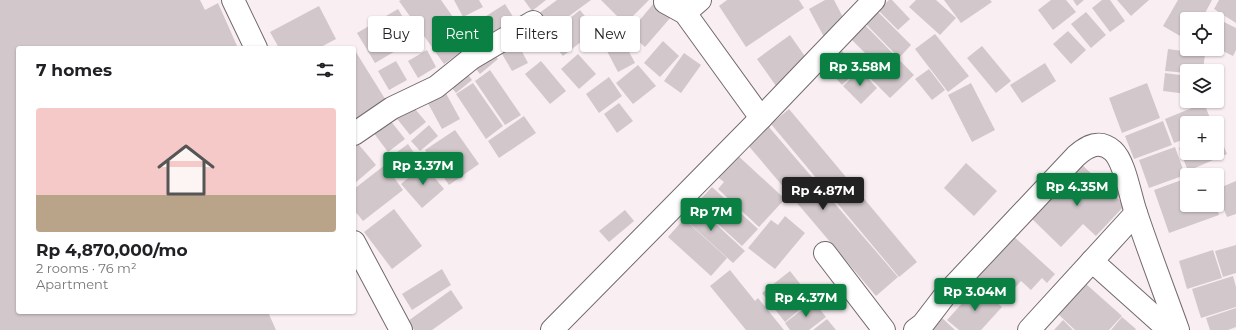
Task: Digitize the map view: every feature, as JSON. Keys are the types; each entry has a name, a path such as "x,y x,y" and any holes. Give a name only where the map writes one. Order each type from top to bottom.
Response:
{"street":[{"path":"233,0 255,46"},
{"path":"552,330 761,118 874,0"},
{"path":"665,2 692,6 761,118"},
{"path":"356,133 392,108 436,87 472,58 501,41"},
{"path":"915,330 923,324 946,294 1085,148 1097,144 1104,145 1119,157 1136,213 1178,330"},
{"path":"1029,330 1136,213"},
{"path":"356,246 401,330"},
{"path":"826,253 884,330"},
{"path":"1092,261 1169,330"}],"building":[{"path":"0,0 200,0 205,10 218,3 237,46 16,46 16,314 269,314 276,330 0,330"},
{"path":"441,0 452,16 432,16 432,47 424,36 424,16 410,16 399,1"},
{"path":"454,0 479,0 483,7 462,16"},
{"path":"524,0 546,0 532,11"},
{"path":"557,0 591,0 569,16 535,16"},
{"path":"601,0 649,0 633,16 617,16"},
{"path":"727,0 799,0 804,8 746,47 719,6"},
{"path":"825,0 834,0 847,25 824,37 809,9"},
{"path":"889,0 892,0 910,19 898,30 878,10"},
{"path":"916,0 936,0 956,18 940,35 909,7"},
{"path":"944,0 990,0 992,2 961,23"},
{"path":"1051,0 1066,0 1076,12 1053,30 1038,10"},
{"path":"1073,0 1084,0 1077,6"},
{"path":"1102,0 1110,0 1125,21 1110,32 1092,8"},
{"path":"1117,0 1149,0 1131,16"},
{"path":"1178,0 1212,0 1206,12 1180,12 1180,36 1163,26"},
{"path":"1219,0 1236,0 1236,23 1224,15 1224,12 1219,12 1214,9"},
{"path":"654,3 671,17 645,47 640,43 640,20"},
{"path":"505,4 513,16 501,16 501,33 493,38 493,16 486,16"},
{"path":"319,6 336,39 323,46 278,46 270,32"},
{"path":"398,9 402,16 386,16"},
{"path":"580,10 585,16 580,16 580,43 572,49 572,17"},
{"path":"878,12 911,45 899,58 866,24"},
{"path":"1086,12 1106,35 1091,48 1071,24"},
{"path":"1224,22 1236,28 1236,50 1233,56 1224,52"},
{"path":"863,23 914,75 890,98 856,64 866,54 849,37"},
{"path":"368,27 368,51 357,33"},
{"path":"1068,31 1086,50 1071,64 1053,44"},
{"path":"935,34 969,76 948,92 915,49"},
{"path":"790,35 809,62 776,86 757,59"},
{"path":"663,41 679,56 660,77 644,63"},
{"path":"501,45 501,52 522,52 528,63 512,71 498,47"},
{"path":"982,46 1011,81 996,93 967,58"},
{"path":"1168,49 1180,51 1180,56 1205,56 1204,64 1180,64 1180,72 1165,71"},
{"path":"427,50 436,67 418,78 408,61"},
{"path":"841,50 859,69 842,85 825,66"},
{"path":"356,52 387,102 356,122"},
{"path":"368,52 394,52 375,63"},
{"path":"435,52 461,52 444,64"},
{"path":"486,52 492,52 498,59 480,74 472,64"},
{"path":"560,52 568,52 563,56"},
{"path":"607,52 629,52 635,63 618,72"},
{"path":"684,53 701,65 681,93 664,81"},
{"path":"578,54 596,74 579,89 561,69"},
{"path":"396,61 407,80 389,90 378,71"},
{"path":"541,61 566,91 550,104 525,74"},
{"path":"1045,63 1056,81 1022,103 1010,85"},
{"path":"638,65 656,86 633,104 616,83"},
{"path":"463,68 472,80 456,93 447,82"},
{"path":"929,69 945,90 932,100 915,79"},
{"path":"490,70 521,115 505,125 475,81"},
{"path":"860,70 877,88 861,104 843,86"},
{"path":"1165,73 1180,75 1180,93 1163,91"},
{"path":"609,77 622,96 599,113 586,94"},
{"path":"473,83 503,126 486,139 456,94"},
{"path":"971,83 995,130 972,142 948,95"},
{"path":"1147,83 1160,118 1122,133 1109,98"},
{"path":"442,86 460,119 442,129 424,96"},
{"path":"410,103 426,122 410,135 394,115"},
{"path":"619,103 633,121 617,133 604,114"},
{"path":"1192,108 1206,108 1209,116 1180,116 1180,141 1174,143 1165,119"},
{"path":"789,109 917,262 899,277 771,124"},
{"path":"386,115 405,139 388,152 370,128"},
{"path":"524,116 536,133 499,158 488,141"},
{"path":"1163,121 1172,145 1134,159 1125,136"},
{"path":"429,125 438,136 420,151 411,141"},
{"path":"768,126 898,277 876,296 747,144"},
{"path":"455,130 479,164 449,185 425,150"},
{"path":"356,141 376,165 356,182"},
{"path":"408,144 416,156 394,171 386,160"},
{"path":"1175,147 1182,168 1180,168 1180,177 1149,188 1139,160"},
{"path":"1224,147 1227,154 1224,155"},
{"path":"735,153 785,199 759,227 718,189 724,182 715,175"},
{"path":"1184,160 1213,160 1195,168 1187,168"},
{"path":"966,163 997,191 974,216 944,188"},
{"path":"1080,163 1125,205 1096,236 1083,224 1061,247 1029,216"},
{"path":"385,165 403,190 363,221 356,212 356,187"},
{"path":"424,165 444,189 422,208 401,184"},
{"path":"1180,181 1180,212 1218,212 1219,215 1169,233 1154,190"},
{"path":"1236,181 1236,214 1227,217 1224,210 1224,186"},
{"path":"712,187 758,229 742,246 696,204"},
{"path":"690,200 745,251 733,263 678,213"},
{"path":"394,209 422,246 392,269 364,232"},
{"path":"625,210 634,221 609,242 599,231"},
{"path":"785,216 805,233 775,269 748,248 771,220 778,225"},
{"path":"684,219 727,258 711,276 668,237"},
{"path":"1011,234 1055,274 1047,283 1042,278 1031,290 1021,281 1002,302 973,275"},
{"path":"1236,245 1236,273 1223,277 1215,251"},
{"path":"1213,250 1222,278 1187,289 1179,261"},
{"path":"442,269 451,285 412,310 402,294"},
{"path":"730,270 755,301 758,298 784,330 746,330 710,286"},
{"path":"790,271 812,299 785,322 762,293"},
{"path":"1233,276 1236,287 1236,307 1201,318 1192,289"},
{"path":"1086,284 1122,316 1109,330 1075,330 1058,314"},
{"path":"978,286 1002,307 981,330 959,330 947,320"},
{"path":"451,290 463,308 432,330 414,330 408,321"},
{"path":"813,301 826,317 809,330 790,330 785,323"},
{"path":"1236,308 1236,327 1228,330 1210,330 1206,318"},
{"path":"941,317 955,330 929,330"},
{"path":"1122,317 1136,329 1111,330"},
{"path":"827,319 836,330 813,330"},
{"path":"1063,320 1073,330 1054,330"}]}
